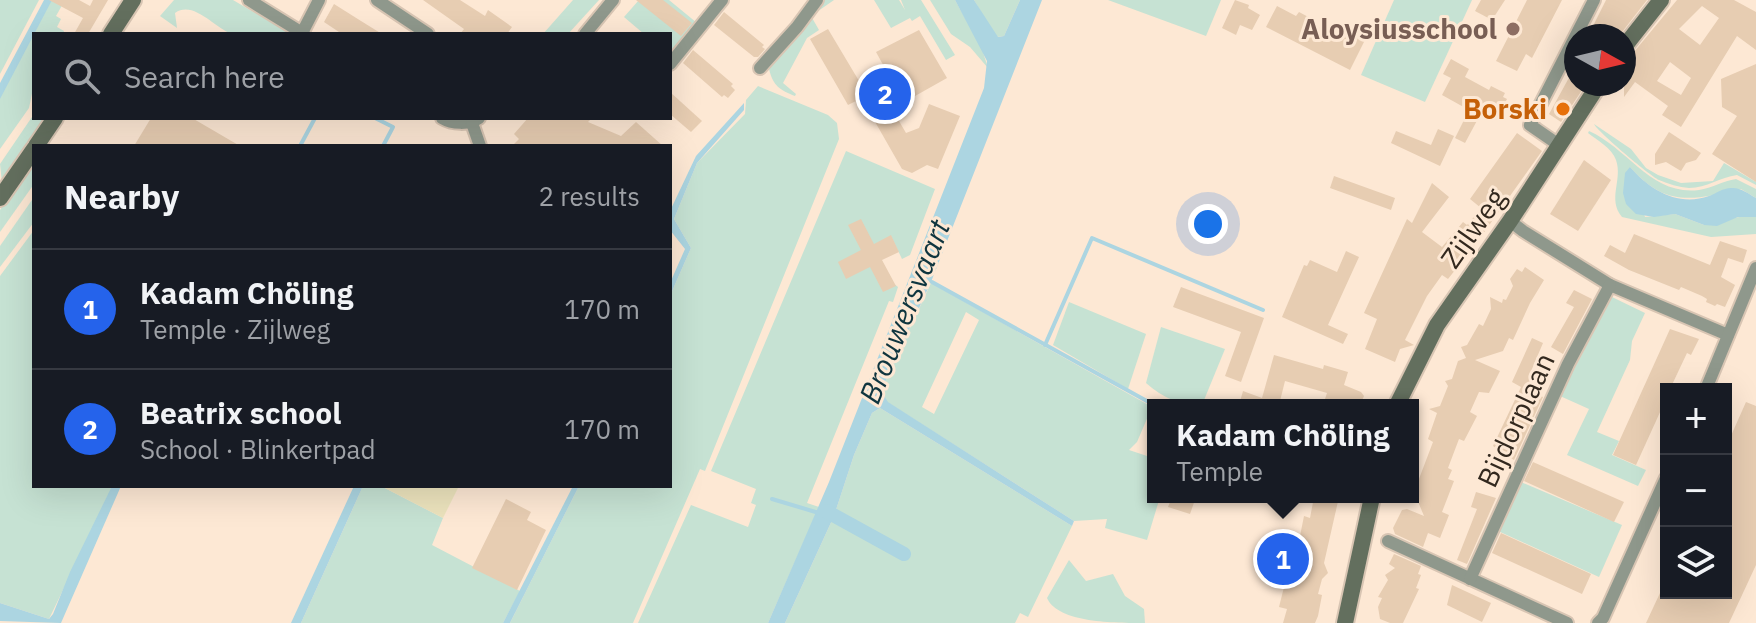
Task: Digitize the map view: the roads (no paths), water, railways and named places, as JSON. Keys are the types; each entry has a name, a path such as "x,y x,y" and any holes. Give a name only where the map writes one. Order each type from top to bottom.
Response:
{"main road":[{"path":"112,32 133,0"},
{"path":"1636,32 1661,0"},
{"name":"Zijlweg","path":"1399,399 1437,325 1510,221 1591,96"},
{"path":"38,144 54,120"},
{"path":"0,198 32,152"},
{"path":"1345,623 1371,503"}],"street":[{"path":"249,0 301,32"},
{"path":"303,32 319,0"},
{"path":"377,0 425,32"},
{"path":"587,32 613,0"},
{"path":"672,62 722,0"},
{"path":"760,68 817,0"},
{"path":"1559,145 1530,125 1594,0"},
{"path":"445,120 476,120 480,144"},
{"path":"1510,221 1610,285 1728,335"},
{"path":"1708,383 1756,268"},
{"name":"Bijdorplaan","path":"1470,579 1568,364 1610,285"},
{"path":"1598,623 1660,491"},
{"path":"1388,541 1567,623"}],"water":[{"path":"44,0 52,0 35,32 32,32 32,38 0,99 0,83"},
{"name":"Brouwersvaart","path":"955,0 974,0 998,37 1004,36 1020,0 1042,0 931,282 885,382 883,394 888,402 1074,521 1072,526 880,408 872,413 834,516 785,623 768,623 829,482 984,88 987,61"},
{"path":"744,103 744,110 697,163 674,219 691,248 672,291 672,278 685,249 672,233 672,207 696,156"},
{"path":"1630,167 1646,183 1676,198 1698,199 1727,188 1742,190 1756,198 1756,217 1738,217 1717,226 1704,225 1675,214 1654,217 1636,214 1626,204 1623,193 1625,173"},
{"path":"111,488 120,488 61,623 0,621 0,603 49,619"},
{"path":"353,488 362,488 301,623 291,623"},
{"path":"572,488 578,488 510,623 503,623"}],"waterway":[{"path":"301,144 314,120"},
{"path":"379,120 393,127 384,144"},
{"path":"1045,345 1092,238 1263,310"},
{"name":"Brouwersvaart","path":"932,282 1147,401"},
{"path":"772,499 819,513"},
{"path":"826,511 904,554"}],"place":[{"name":"Aloysiusschool","path":"1513,29"},
{"name":"Beatrix school","path":"885,94"},
{"name":"Borski","path":"1563,109"},
{"name":"Kadam Chöling","path":"1283,559"}]}
